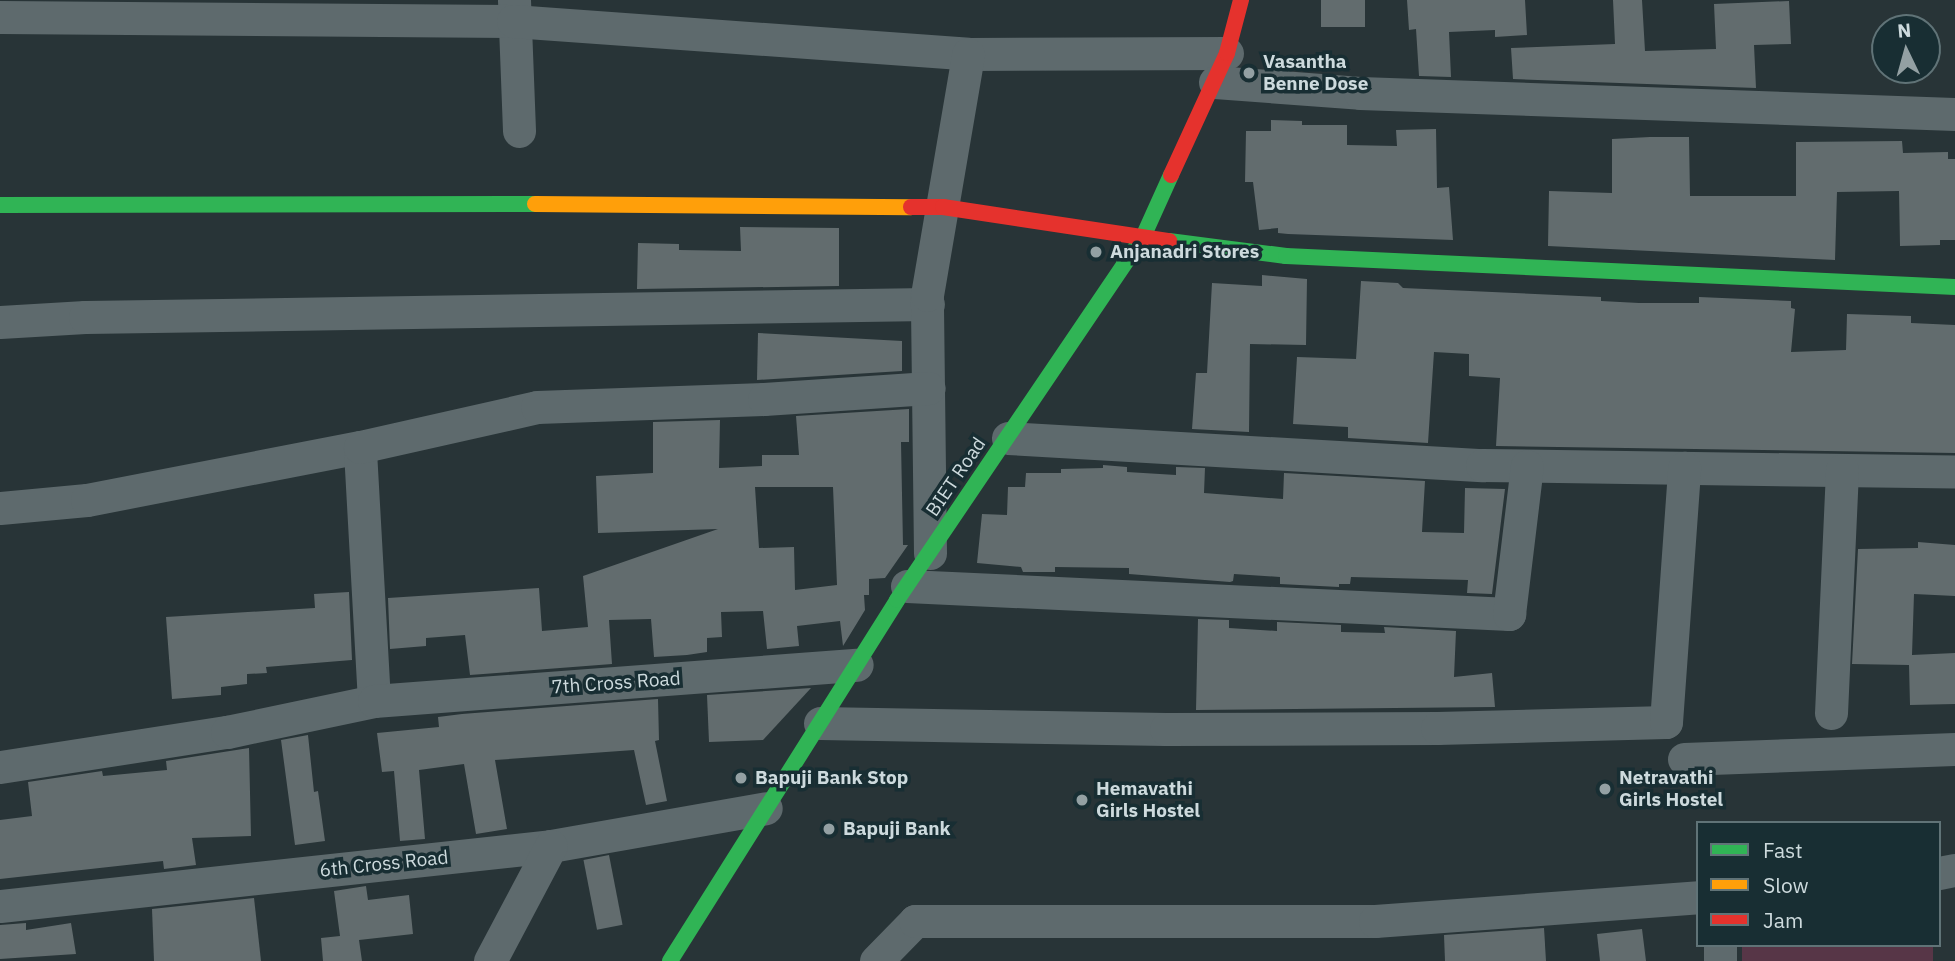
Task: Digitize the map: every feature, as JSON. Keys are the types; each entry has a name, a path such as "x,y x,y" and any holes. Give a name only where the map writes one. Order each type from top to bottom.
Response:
{"street":[{"name":"BIET Road","path":"670,961 907,586 1143,237 1221,67 1241,0"},
{"path":"0,17 513,10 968,54 1221,67 1360,93 1955,114"},
{"path":"513,10 519,131"},
{"path":"930,553 927,295 968,54"},
{"path":"0,205 420,203 943,207 1286,256 1955,287"},
{"path":"0,323 85,317 928,304"},
{"path":"0,508 87,500 360,447 537,407 764,399 929,388"},
{"path":"1008,438 1527,466 1955,472"},
{"path":"360,447 374,701"},
{"path":"907,586 1509,614 1527,466"},
{"path":"820,723 1220,729 1437,728 1666,722 1684,468"},
{"path":"1831,713 1842,470"},
{"name":"7th Cross Road","path":"0,767 227,732 374,701 857,665"},
{"path":"1685,759 1955,749"},
{"name":"6th Cross Road","path":"0,905 551,846 766,808"},
{"path":"490,961 551,846"},
{"path":"876,961 915,921 1375,920 1696,897"}],"shaded area":[{"path":"1742,947 1933,947 1933,961 1742,961"}],"building":[{"path":"1321,0 1365,0 1365,27 1321,27"},
{"path":"1407,0 1525,0 1527,35 1495,37 1495,30 1449,32 1451,77 1419,76 1416,29 1409,30"},
{"path":"1613,0 1642,0 1645,51 1716,49 1714,4 1789,1 1791,44 1754,45 1756,88 1513,79 1511,48 1615,44"},
{"path":"1271,120 1302,121 1302,125 1347,125 1347,145 1397,146 1396,130 1436,129 1437,188 1449,187 1453,240 1288,234 1278,233 1278,228 1259,230 1253,182 1245,182 1246,131 1271,131"},
{"path":"1689,137 1690,196 1796,196 1796,142 1902,141 1903,153 1948,152 1948,159 1955,159 1955,240 1940,240 1940,245 1900,246 1899,191 1837,192 1835,260 1548,246 1549,191 1612,193 1612,139"},
{"path":"740,227 839,228 839,286 637,289 638,243 679,244 679,250 741,251"},
{"path":"1262,275 1307,279 1306,345 1250,344 1249,432 1192,429 1196,373 1207,373 1212,283 1262,286"},
{"path":"1361,281 1398,283 1403,288 1601,297 1601,301 1639,303 1699,303 1699,297 1791,301 1791,308 1795,309 1791,352 1846,350 1847,314 1911,316 1911,323 1955,325 1955,453 1496,446 1500,378 1469,376 1469,354 1434,352 1428,443 1348,438 1348,427 1293,424 1297,357 1356,359"},
{"path":"758,333 902,341 902,371 757,380"},
{"path":"909,409 909,442 901,442 903,545 908,545 885,578 869,579 869,595 864,595 865,610 843,646 840,621 797,626 799,646 767,649 763,611 721,612 722,637 707,638 707,652 654,657 651,619 609,620 612,664 470,675 465,635 426,638 426,646 390,649 388,598 539,588 542,631 588,627 583,576 718,529 598,533 596,476 653,473 653,422 720,420 719,468 762,466 762,455 799,455 796,416","holes":["755,487 833,487 837,585 795,590 794,547 759,548"]},
{"path":"1103,465 1127,467 1127,472 1176,475 1176,467 1205,468 1204,493 1283,499 1284,473 1425,481 1422,532 1464,533 1465,488 1505,489 1492,594 1467,593 1468,580 1351,577 1350,584 1339,584 1339,587 1280,584 1280,577 1234,574 1233,581 1230,582 1129,574 1129,568 1055,567 1055,572 1023,572 1021,567 977,563 982,514 1007,515 1008,487 1025,487 1026,473 1061,473 1061,469 1103,468"},
{"path":"1918,542 1955,545 1955,596 1914,594 1912,655 1955,653 1955,704 1910,705 1909,665 1852,664 1858,549 1918,548"},
{"path":"349,592 352,660 266,667 267,673 247,674 247,684 221,687 221,695 172,699 166,617 315,608 314,594"},
{"path":"1198,619 1229,620 1229,628 1277,631 1277,622 1341,625 1341,632 1385,633 1384,627 1456,631 1454,677 1492,673 1495,707 1196,710"},
{"path":"811,688 763,740 709,742 707,695"},
{"path":"658,699 659,740 655,741 667,801 646,805 634,750 495,760 507,829 476,834 464,764 419,770 425,839 400,841 394,771 382,772 377,733 439,727 438,717 462,714"},
{"path":"308,735 314,792 318,791 325,841 295,845 281,740"},
{"path":"249,748 251,836 192,838 196,865 164,869 163,861 0,879 0,820 32,816 28,782 102,771 103,776 167,770 166,761"},
{"path":"609,855 623,925 597,930 583,860"},
{"path":"366,886 368,900 409,895 413,934 359,940 362,961 323,961 321,938 340,936 334,891"},
{"path":"254,898 261,961 154,961 152,909"},
{"path":"26,923 26,930 71,923 76,954 0,959 0,925"},
{"path":"1544,928 1546,961 1445,961 1444,935"},
{"path":"1642,929 1646,961 1600,961 1597,934"}],"traffic: fast":[{"path":"670,961 897,600 1143,237 1171,175"},
{"path":"0,205 535,204"},
{"path":"1169,241 1286,256 1955,287"}],"traffic: slow":[{"path":"535,204 911,207"}],"traffic: jam":[{"path":"1171,175 1227,53 1241,0"},
{"path":"911,207 943,207 1169,241"}],"place":[{"name":"Vasantha Benne Dose","path":"1249,73"},
{"name":"Anjanadri Stores","path":"1096,252"},
{"name":"Bapuji Bank Stop","path":"741,778"},
{"name":"Netravathi Girls Hostel","path":"1605,789"},
{"name":"Hemavathi Girls Hostel","path":"1082,800"},
{"name":"Bapuji Bank","path":"829,829"}]}
